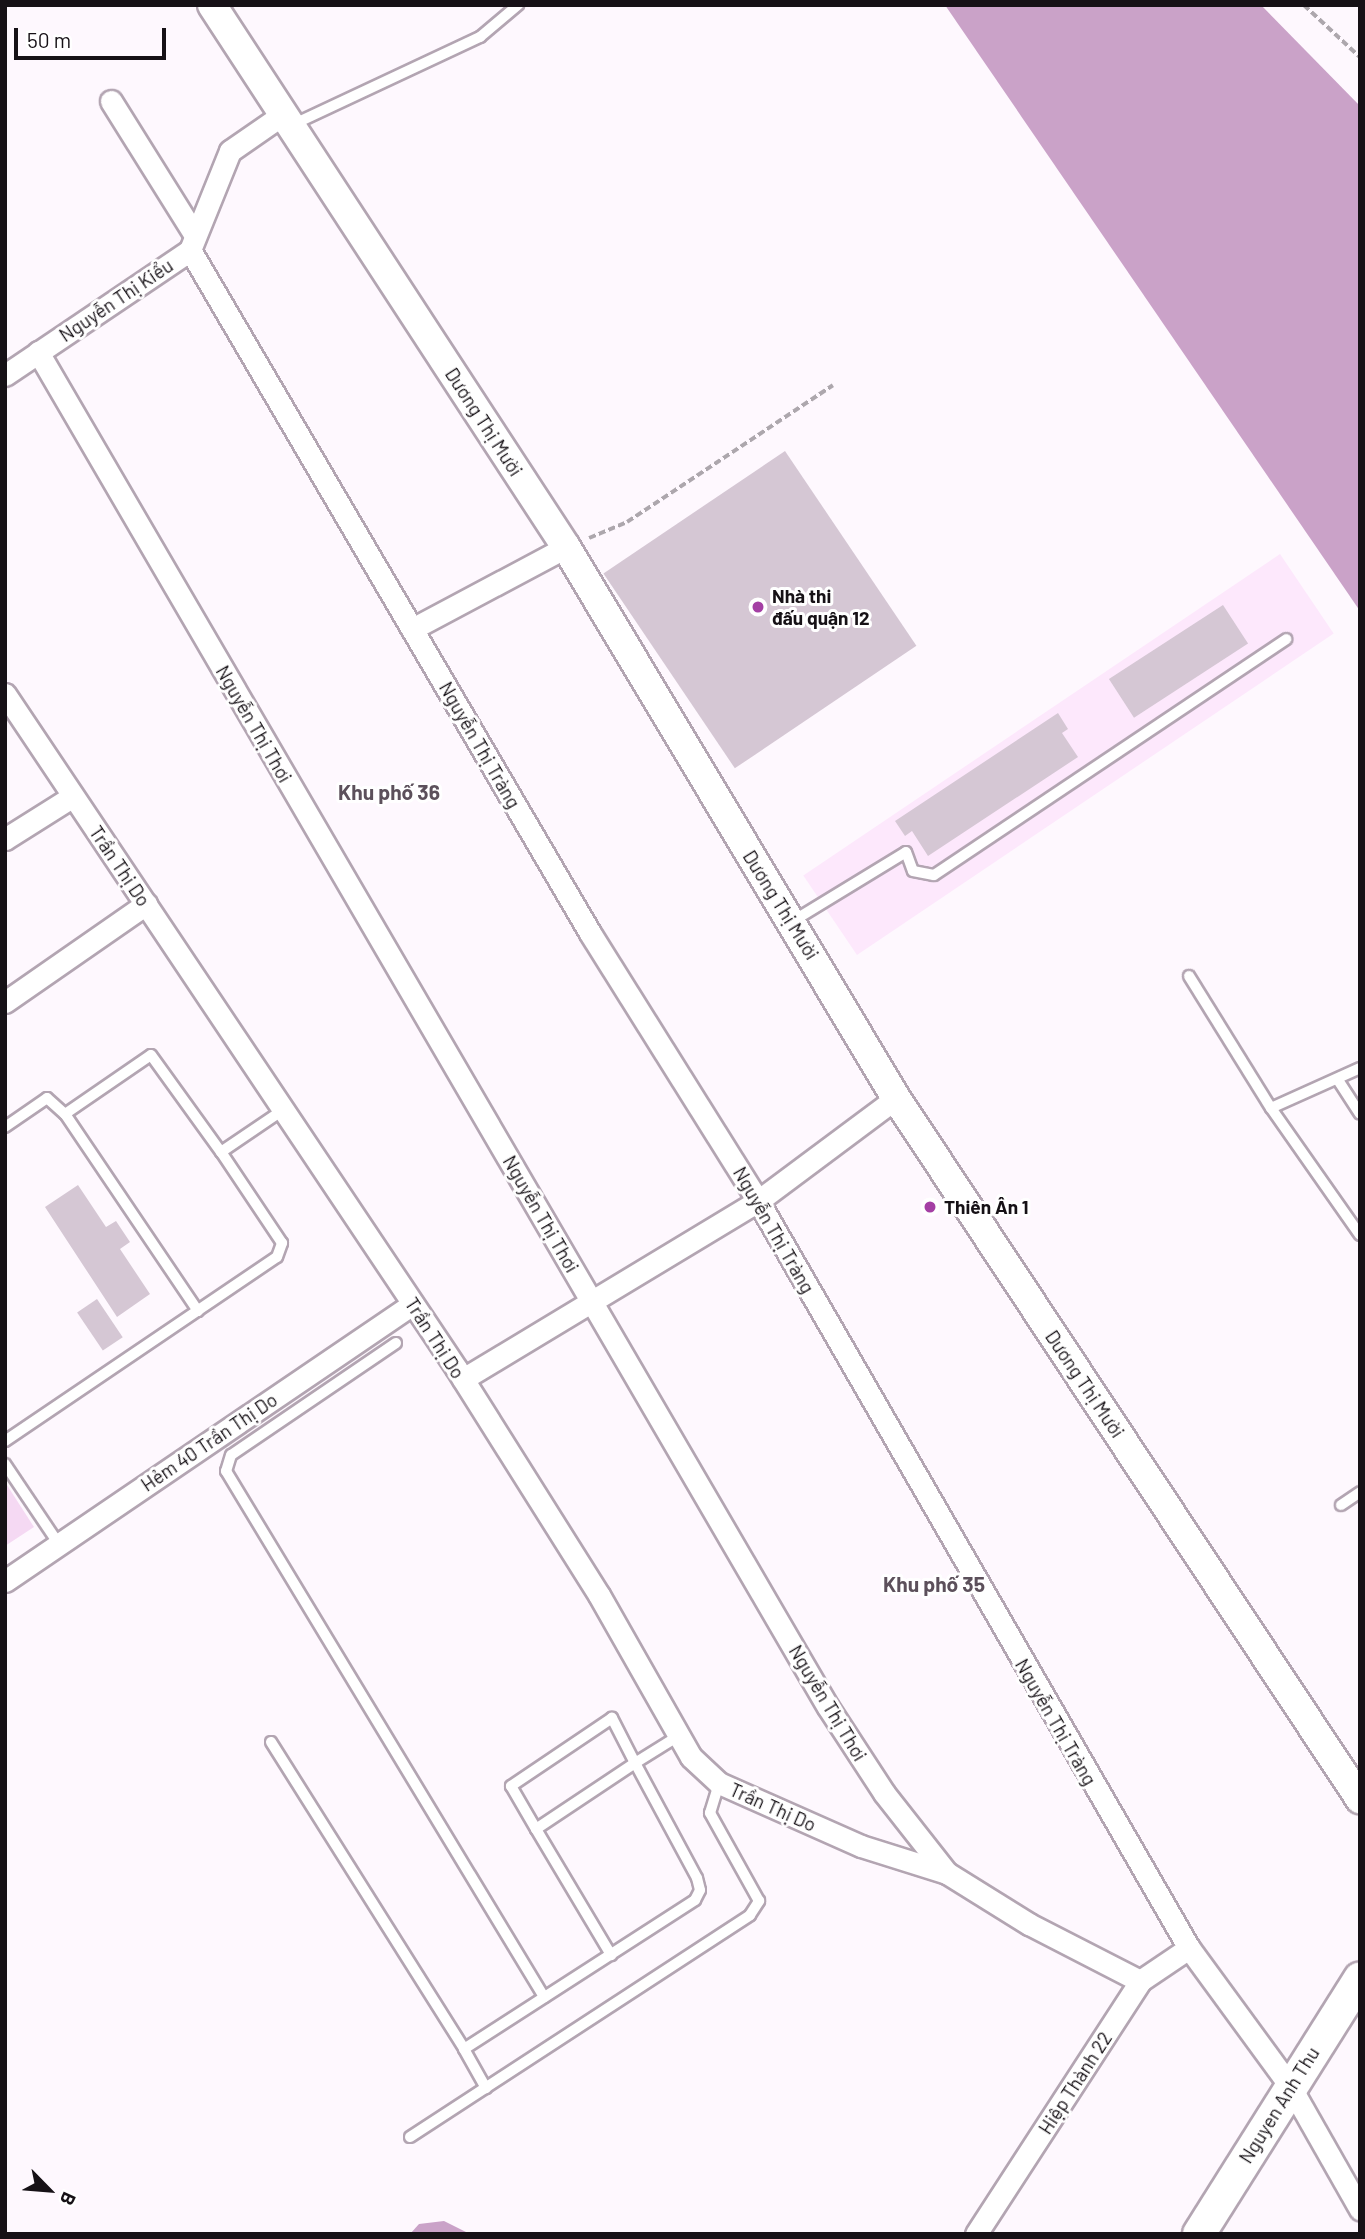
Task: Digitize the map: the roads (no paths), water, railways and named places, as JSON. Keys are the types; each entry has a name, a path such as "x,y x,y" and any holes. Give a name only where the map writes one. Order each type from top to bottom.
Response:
{"main road":[{"name":"Nguyen Anh Thu","path":"1199,2234 1360,1978"}],"street":[{"name":"Dương Thị Mười","path":"212,5 285,121 566,547 753,862 793,921 895,1098 1360,1799"},
{"name":"Nguyễn Thị Tràng","path":"111,101 412,629 590,933 758,1201 1188,1948 1290,2086 1360,2209"},
{"path":"192,242 230,151 285,121"},
{"name":"Nguyễn Thị Kiểu","path":"5,375 192,242"},
{"name":"Nguyễn Thị Thơi","path":"38,352 828,1707 884,1793 947,1873 1029,1924 1140,1982"},
{"path":"412,629 566,547"},
{"name":"Trần Thị Do","path":"5,694 463,1379 599,1595 691,1757 719,1783 861,1846 947,1873"},
{"path":"5,839 73,796"},
{"path":"5,1002 146,904"},
{"path":"463,1379 758,1201 895,1098"},
{"name":"Hẻm 40 Trần Thị Do","path":"5,1581 413,1304"},
{"name":"Hiệp Thành 22","path":"976,2234 1140,1982 1188,1948"}],"lane":[{"path":"285,121 480,37 518,5"},
{"path":"793,921 906,852 913,871 934,875 1286,639"},
{"path":"1189,976 1271,1108 1360,1236"},
{"path":"5,1441 277,1257 282,1243 151,1055 65,1114"},
{"path":"1271,1108 1293,1094 1338,1080 1360,1068"},
{"path":"1338,1080 1360,1114"},
{"path":"5,1127 47,1098 65,1114 198,1311"},
{"path":"221,1152 283,1110"},
{"path":"396,1343 231,1455 226,1471 544,1997"},
{"path":"5,1464 58,1543"},
{"path":"1341,1505 1360,1492"},
{"path":"464,2049 611,1955 695,1900 700,1890 612,1718 511,1786 611,1955"},
{"path":"537,1829 680,1735"},
{"path":"271,1742 486,2088"},
{"path":"410,2137 750,1915 759,1900 710,1813 719,1783"}],"place":[{"name":"Nhà thi đấu quận 12","path":"758,607"},
{"name":"Thiên Ân 1","path":"930,1207"}],"district":[{"name":"Khu phố 36","path":"389,792"},
{"name":"Khu phố 35","path":"934,1584"}]}
